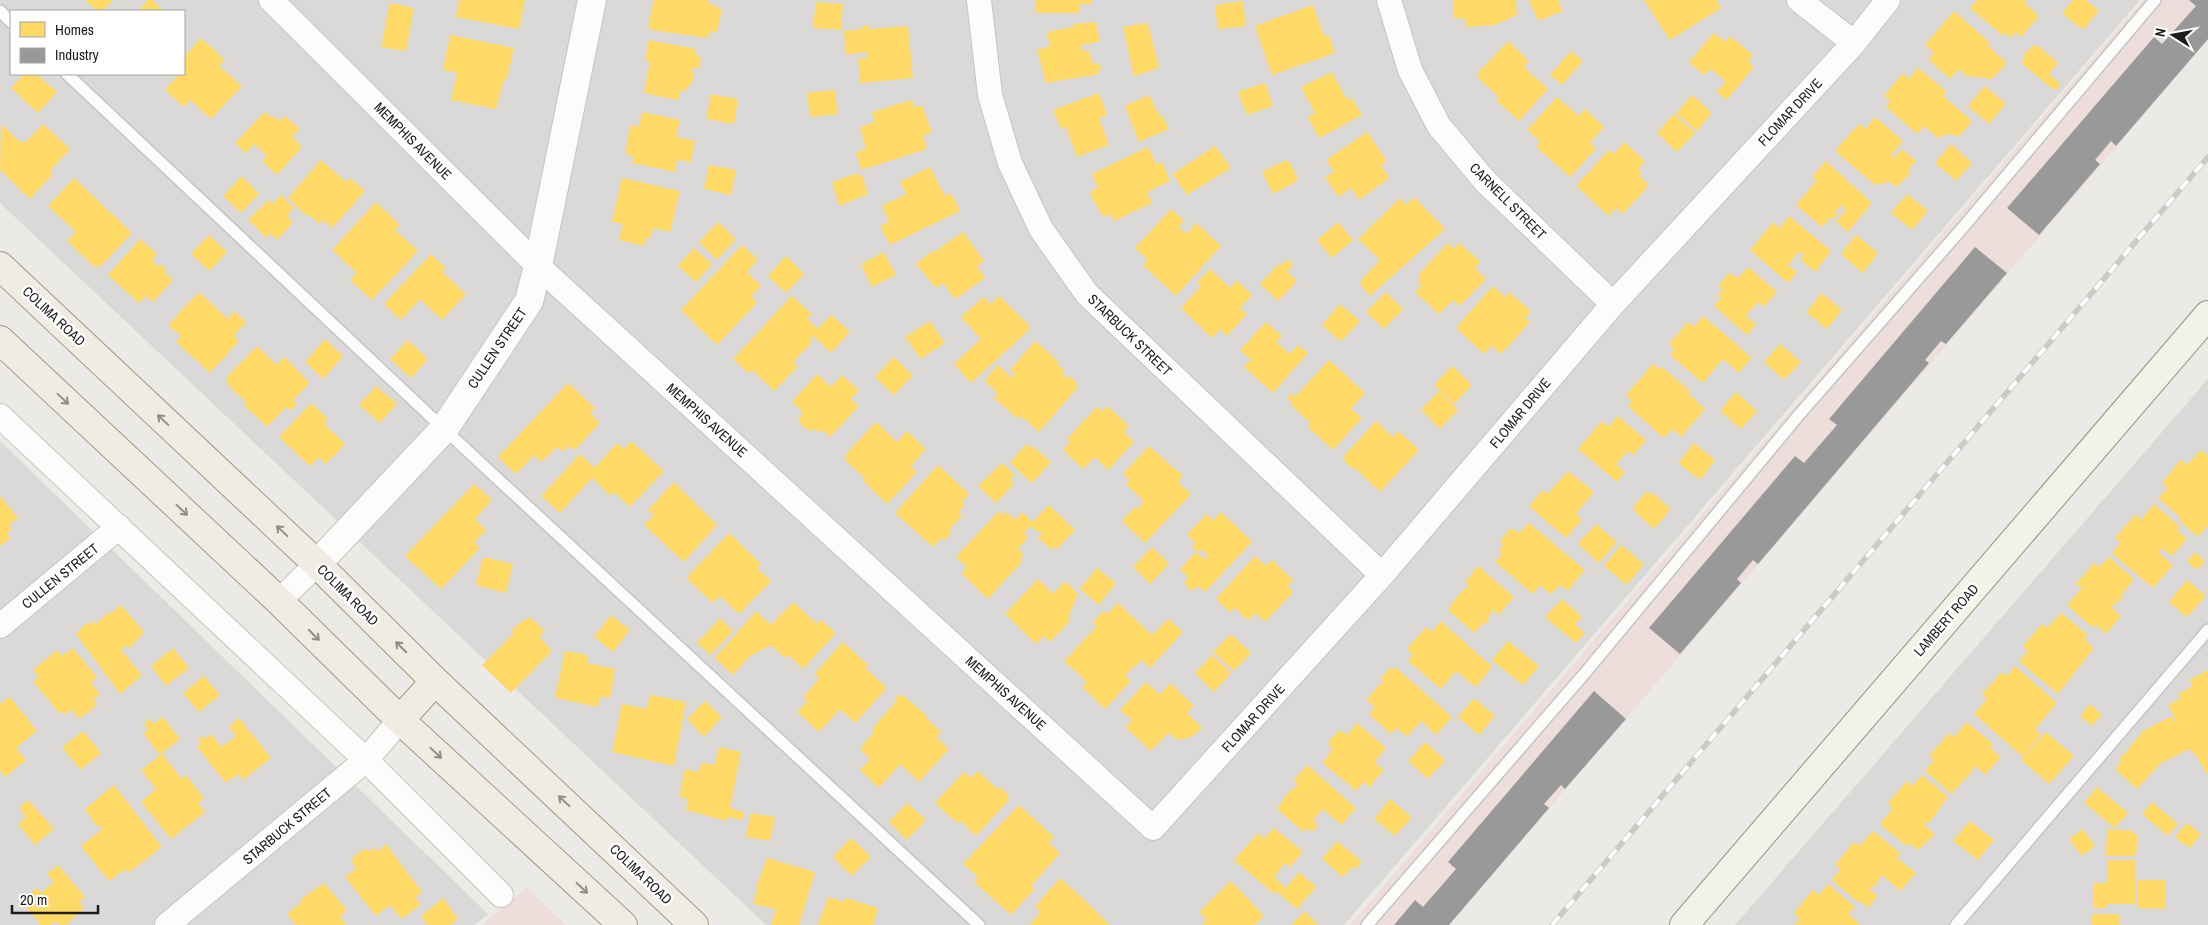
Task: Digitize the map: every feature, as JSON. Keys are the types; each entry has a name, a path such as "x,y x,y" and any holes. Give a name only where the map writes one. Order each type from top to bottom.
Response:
{"main road":[{"name":"COLIMA ROAD","path":"0,266 317,564 435,681 694,925"},
{"name":"LAMBERT ROAD","path":"1684,925 2208,315"},
{"path":"0,340 280,601 400,720 623,925"},
{"path":"400,720 435,681"}],"street":[{"name":"MEMPHIS AVENUE","path":"272,0 538,266 1153,828"},
{"name":"CULLEN STREET","path":"280,601 444,429 529,301 538,266 592,0"},
{"name":"STARBUCK STREET","path":"979,0 990,95 1010,163 1042,229 1087,294 1382,575"},
{"name":"CARNELL STREET","path":"1389,0 1410,70 1440,126 1485,181 1613,304"},
{"path":"1800,0 1854,43"},
{"name":"FLOMAR DRIVE","path":"1153,828 1382,575 1613,304 1854,43 1888,0"},
{"path":"0,416 366,760 501,895"},
{"name":"CULLEN STREET","path":"0,626 120,527"},
{"name":"STARBUCK STREET","path":"167,925 366,760 400,720"}],"lane":[{"path":"1367,925 1585,673 1798,416 1965,225 2155,0"},
{"path":"0,11 10,21"},
{"path":"68,75 444,429 979,925"},
{"path":"1956,925 2208,630"}],"shaded area":[{"path":"0,0 2140,0 1344,925 766,925 0,203"},
{"path":"2143,0 2208,0 2208,40 1449,925 1350,925"},
{"path":"2208,379 2208,925 1735,925"},
{"path":"0,441 488,914 474,925 0,925"},
{"path":"527,888 566,925 482,925"}],"building: Homes":[{"path":"85,0 113,0 103,10 96,10"},
{"path":"148,0 152,0 163,10 139,10"},
{"path":"459,0 525,0 519,29 456,17"},
{"path":"654,0 709,0 708,3 722,9 717,32 710,31 709,38 651,30 648,26"},
{"path":"1036,0 1092,0 1092,4 1079,4 1079,13 1036,13"},
{"path":"1453,0 1516,0 1517,15 1495,25 1466,27 1466,18 1454,19"},
{"path":"1529,0 1558,0 1563,11 1538,21"},
{"path":"1644,0 1716,0 1721,8 1670,40"},
{"path":"1977,0 2027,0 2024,3 2039,16 2021,37 2016,32 2011,38 2005,33 2003,36 1970,8"},
{"path":"2073,0 2086,0 2099,11 2083,30 2062,13"},
{"path":"1243,1 1246,26 1218,29 1215,5"},
{"path":"816,2 843,4 841,30 813,28"},
{"path":"390,3 414,8 406,51 381,47"},
{"path":"1313,5 1324,36 1329,35 1335,53 1272,75 1255,26"},
{"path":"1954,11 1990,43 1988,46 2007,63 1992,79 1967,76 1959,69 1950,79 1928,59 1934,53 1925,45"},
{"path":"1096,22 1100,42 1081,45 1082,51 1089,50 1092,63 1096,62 1097,65 1101,65 1102,69 1098,70 1099,74 1046,83 1037,50 1050,46 1047,32 1073,27 1073,24"},
{"path":"1148,23 1159,68 1134,76 1123,27"},
{"path":"870,25 870,29 908,26 913,78 860,83 858,59 868,58 867,52 846,55 844,31 863,29 862,26"},
{"path":"1714,33 1725,42 1730,36 1753,55 1748,61 1754,67 1727,100 1716,92 1726,82 1711,69 1704,75 1689,62"},
{"path":"450,35 514,48 507,79 504,79 496,109 451,100 457,73 443,70"},
{"path":"201,38 225,60 219,66 242,86 211,119 190,100 184,107 165,90 178,75 185,75 185,56"},
{"path":"649,40 696,49 695,55 701,57 699,69 692,68 692,72 694,72 693,81 685,91 680,91 678,100 644,93 650,62 645,60"},
{"path":"1508,41 1529,61 1524,67 1548,89 1519,121 1496,100 1499,97 1477,77 1479,76 1477,74"},
{"path":"2033,45 2035,47 2037,45 2058,63 2049,74 2061,84 2055,91 2021,63 2025,58 2023,56"},
{"path":"1571,51 1583,61 1562,85 1550,75"},
{"path":"1918,68 1947,92 1943,96 1972,121 1960,136 1944,134 1939,139 1924,126 1917,134 1886,107 1890,101 1884,96 1903,73 1909,79"},
{"path":"1332,72 1347,100 1352,98 1362,115 1319,138 1308,117 1315,113 1301,87"},
{"path":"23,75 37,75 57,92 38,113 11,88"},
{"path":"1265,83 1273,106 1247,115 1238,92"},
{"path":"1985,86 2006,104 1989,124 1968,106"},
{"path":"835,90 838,114 810,117 807,93"},
{"path":"1099,93 1107,115 1099,118 1109,145 1077,157 1066,127 1061,129 1053,110"},
{"path":"711,94 738,99 734,124 706,119"},
{"path":"1149,95 1160,117 1162,115 1169,129 1139,142 1125,106"},
{"path":"1692,95 1712,113 1697,131 1676,113"},
{"path":"1557,97 1579,116 1585,109 1604,127 1590,143 1596,149 1570,177 1536,147 1540,142 1527,130"},
{"path":"912,100 914,107 922,105 932,133 923,135 927,149 861,170 856,152 866,149 860,127 875,122 872,112"},
{"path":"265,112 273,119 275,116 280,121 285,116 300,129 292,137 302,147 277,175 262,161 267,156 254,144 246,153 235,143"},
{"path":"642,112 680,120 676,137 695,141 691,162 677,160 675,172 632,163 634,156 626,154 627,142 630,127 632,125 639,127"},
{"path":"1674,114 1695,133 1677,152 1657,133"},
{"path":"1875,117 1903,141 1891,155 1894,158 1902,149 1916,161 1908,170 1911,172 1897,187 1890,182 1875,185 1835,151 1859,124 1865,129"},
{"path":"1,124 20,142 26,142 43,124 70,149 50,171 53,174 30,199 0,170"},
{"path":"1367,132 1387,161 1381,165 1389,178 1359,200 1351,188 1338,197 1325,177 1334,172 1326,160"},
{"path":"1624,142 1645,161 1638,169 1642,172 1639,176 1649,185 1623,214 1616,208 1609,216 1576,186 1609,150 1614,154"},
{"path":"1951,144 1972,163 1956,181 1935,163"},
{"path":"1215,146 1231,168 1187,195 1173,174"},
{"path":"1148,147 1156,164 1162,162 1170,181 1147,192 1152,203 1114,221 1110,214 1103,217 1090,194 1091,191 1098,188 1092,174"},
{"path":"321,160 346,182 350,178 365,191 332,228 323,220 319,224 310,215 308,217 288,198"},
{"path":"1286,160 1287,162 1289,161 1298,178 1296,179 1297,181 1273,194 1262,172"},
{"path":"1826,161 1872,203 1848,232 1836,222 1846,210 1841,205 1835,213 1838,215 1834,219 1831,217 1822,227 1796,205 1817,180 1812,177"},
{"path":"709,165 736,170 731,195 704,189"},
{"path":"930,167 945,196 951,193 960,211 890,245 880,226 889,222 882,206 906,194 900,182"},
{"path":"858,173 859,176 862,175 868,194 839,206 832,182"},
{"path":"242,176 259,194 241,213 223,196"},
{"path":"74,178 132,233 100,267 98,265 96,268 67,241 76,232 48,206"},
{"path":"622,178 680,191 670,232 653,228 651,238 646,237 644,246 619,240 623,224 612,222"},
{"path":"1907,194 1928,211 1912,230 1891,213"},
{"path":"281,195 294,208 287,216 293,223 277,240 271,233 267,238 248,220 268,200 272,204"},
{"path":"1414,197 1445,229 1370,296 1359,283 1380,260 1358,239 1400,198 1406,205"},
{"path":"376,202 400,225 395,230 418,251 372,300 350,280 357,273 332,250"},
{"path":"1171,209 1184,221 1178,227 1186,234 1196,223 1221,246 1176,296 1143,265 1148,260 1135,248"},
{"path":"1789,216 1831,251 1815,272 1800,259 1804,255 1799,251 1788,265 1797,272 1788,283 1750,250 1773,222 1780,228"},
{"path":"718,222 736,239 717,260 699,242"},
{"path":"1338,222 1353,240 1332,258 1317,240"},
{"path":"963,232 984,261 977,266 985,278 955,299 943,283 936,288 916,264 932,251 933,253"},
{"path":"209,235 227,252 210,271 191,254"},
{"path":"1856,235 1878,253 1863,273 1841,254"},
{"path":"140,239 157,254 152,261 159,267 161,264 166,269 164,272 173,280 153,302 146,296 139,303 108,275"},
{"path":"1448,243 1453,249 1459,243 1480,261 1475,269 1486,279 1460,306 1453,300 1439,314 1415,292 1422,285 1417,281 1421,277 1418,275"},
{"path":"742,245 758,260 747,272 761,286 751,296 757,303 717,345 681,310"},
{"path":"694,248 712,264 696,282 678,266"},
{"path":"884,252 896,275 872,287 861,264"},
{"path":"431,254 446,268 442,272 466,294 442,320 420,299 401,320 384,304"},
{"path":"786,256 804,274 786,293 768,276"},
{"path":"1287,259 1293,265 1287,272 1297,281 1278,301 1260,284 1279,264 1281,266"},
{"path":"1748,267 1777,292 1764,307 1758,302 1746,316 1756,324 1747,335 1714,306 1721,298 1718,295 1722,291 1719,285 1729,273 1738,278"},
{"path":"1210,269 1230,288 1237,280 1252,295 1240,308 1247,314 1227,336 1220,329 1212,338 1181,308 1201,286 1197,282"},
{"path":"1493,286 1505,297 1509,292 1531,311 1525,318 1530,322 1501,354 1492,346 1484,354 1456,328"},
{"path":"199,292 228,319 234,311 246,322 234,336 239,341 210,373 176,342 181,336 168,325"},
{"path":"1386,292 1403,309 1384,329 1366,312"},
{"path":"1822,293 1842,310 1827,329 1806,312"},
{"path":"792,296 812,314 807,319 818,329 831,315 850,332 831,353 813,336 810,339 812,342 793,362 798,366 774,391 752,370 748,373 733,359"},
{"path":"999,296 1028,324 1030,329 971,383 954,364 981,339 961,317 984,297 991,304"},
{"path":"1340,304 1360,321 1341,342 1322,325"},
{"path":"1703,316 1752,358 1739,373 1723,359 1703,383 1670,355 1675,349 1669,344 1688,322 1694,327"},
{"path":"930,321 945,343 921,359 905,337"},
{"path":"1266,322 1282,336 1276,342 1290,354 1298,345 1308,353 1273,393 1244,367 1251,360 1240,350"},
{"path":"325,339 343,356 323,379 305,362"},
{"path":"408,340 428,359 411,378 390,359"},
{"path":"1035,341 1059,362 1057,364 1065,371 1062,374 1067,378 1069,376 1077,383 1075,384 1078,387 1039,432 1021,416 1018,419 994,398 998,393 984,381 998,365 1012,378 1015,374 1010,370"},
{"path":"1780,344 1801,362 1784,380 1764,362"},
{"path":"257,346 277,365 284,357 310,383 293,400 297,404 290,411 286,407 267,427 244,405 246,402 226,383 228,380 226,378"},
{"path":"894,357 913,375 894,395 875,377"},
{"path":"1329,360 1365,393 1351,409 1362,418 1333,450 1308,427 1311,424 1291,405 1292,403 1287,398 1291,393 1295,397"},
{"path":"1653,364 1659,369 1662,367 1690,391 1688,393 1705,409 1681,437 1673,429 1665,437 1660,435 1628,406 1632,401 1626,395"},
{"path":"1452,366 1472,385 1454,404 1434,385"},
{"path":"817,374 831,387 842,375 859,390 851,399 859,406 830,437 823,430 820,433 815,429 809,431 798,421 803,412 792,402"},
{"path":"568,383 595,408 590,413 600,423 575,450 569,446 563,452 557,447 541,462 534,455 516,474 498,457"},
{"path":"376,386 397,404 380,423 359,405"},
{"path":"1439,391 1458,410 1440,429 1421,410"},
{"path":"1736,392 1757,411 1741,429 1720,411"},
{"path":"311,403 328,419 324,424 345,444 326,464 319,457 310,466 279,437"},
{"path":"1107,406 1129,426 1124,432 1134,442 1108,470 1095,457 1083,469 1063,450 1070,442 1067,439 1097,407 1102,412"},
{"path":"1618,416 1646,440 1634,455 1628,451 1616,464 1625,472 1617,482 1578,449 1602,421 1608,427"},
{"path":"1376,421 1393,437 1398,431 1419,450 1380,492 1355,468 1353,469 1344,461 1343,457"},
{"path":"876,422 897,442 907,431 926,449 911,466 917,472 887,504 863,481 865,478 845,460 847,457 845,455"},
{"path":"631,441 664,471 630,507 614,492 611,496 592,478 560,513 541,496 580,454 595,468 617,443 624,449"},
{"path":"1694,443 1715,460 1700,480 1678,463"},
{"path":"1026,444 1031,448 1032,446 1051,462 1032,483 1010,463"},
{"path":"1149,446 1183,476 1178,482 1191,494 1145,543 1122,521 1135,507 1138,509 1144,501 1126,484 1130,480 1123,474"},
{"path":"2201,450 2208,456 2208,525 2198,537 2179,520 2181,518 2158,498 2168,488 2162,483 2181,460 2187,465"},
{"path":"1002,463 1015,475 1010,480 1014,484 996,503 978,486"},
{"path":"938,465 969,494 962,502 965,505 958,512 962,516 949,530 952,533 944,541 941,538 933,547 895,513"},
{"path":"1568,471 1594,492 1576,514 1582,520 1566,538 1529,506 1543,490 1548,494"},
{"path":"674,482 717,525 684,562 644,525 654,515 648,510"},
{"path":"474,484 492,500 475,519 486,530 474,543 480,548 441,589 405,556"},
{"path":"1646,492 1648,494 1651,492 1671,509 1654,529 1634,511 1636,509 1633,507"},
{"path":"0,496 18,518 9,525 12,529 7,533 10,539 0,546"},
{"path":"2154,504 2180,527 2177,530 2187,539 2172,556 2162,548 2158,552 2173,565 2153,588 2112,553 2121,542 2115,538 2135,515 2141,520"},
{"path":"1049,505 1075,530 1057,549 1055,547 1052,550 1038,538 1042,534 1030,526 1024,533 1028,537 1018,549 1024,555 1020,560 1022,562 988,599 961,573 967,568 956,557 999,511 1003,515 1006,512 1015,520 1022,512 1033,522"},
{"path":"1221,512 1252,542 1205,592 1198,586 1192,591 1184,583 1189,578 1180,569 1196,552 1204,559 1208,555 1201,549 1198,552 1192,547 1196,543 1187,535 1207,514 1213,521"},
{"path":"1529,523 1585,570 1568,591 1561,585 1550,594 1540,585 1533,594 1495,562 1502,554 1499,551 1503,546 1500,541 1511,528 1519,533"},
{"path":"1596,524 1617,542 1599,563 1578,544"},
{"path":"729,533 761,564 757,568 771,581 739,614 720,596 713,603 686,578"},
{"path":"1621,545 1644,564 1627,585 1604,566"},
{"path":"1152,547 1169,564 1150,584 1133,567"},
{"path":"2195,552 2205,561 2197,570 2187,561"},
{"path":"1255,556 1266,566 1272,560 1293,580 1288,586 1293,592 1265,622 1255,613 1248,620 1235,608 1230,612 1216,599"},
{"path":"483,557 513,564 506,593 476,585"},
{"path":"2109,557 2134,579 2121,596 2123,598 2111,607 2121,616 2106,634 2096,625 2093,628 2067,605 2082,588 2076,584 2094,563 2099,567"},
{"path":"1478,566 1514,597 1499,615 1494,610 1487,618 1489,620 1486,624 1484,622 1474,633 1448,610 1458,595 1469,586 1465,582"},
{"path":"1097,568 1116,583 1099,605 1080,589"},
{"path":"1038,579 1053,594 1065,581 1078,594 1068,618 1071,620 1050,642 1044,636 1036,644 1005,614"},
{"path":"2187,580 2206,596 2187,617 2169,602"},
{"path":"1562,599 1582,617 1575,625 1585,633 1576,643 1545,617"},
{"path":"793,602 817,624 821,620 836,633 803,669 788,655 785,658 771,645 750,656 733,675 715,658 756,611 771,625"},
{"path":"1118,603 1152,635 1168,619 1183,632 1150,668 1142,660 1128,672 1125,675 1131,681 1105,709 1082,687 1087,682 1064,661 1097,626 1093,622 1103,611 1107,614"},
{"path":"121,605 144,632 130,648 127,645 121,650 142,675 120,694 76,634 86,623 87,625 93,621 96,625 100,619 102,621 101,619 109,612 110,614"},
{"path":"2061,613 2088,635 2084,639 2094,648 2058,694 2019,661 2028,651 2023,646 2042,624 2047,628"},
{"path":"611,615 630,630 613,652 594,637"},
{"path":"530,617 545,631 539,637 552,651 511,693 482,665 513,634 512,630"},
{"path":"720,618 733,631 711,655 697,643"},
{"path":"1441,621 1492,667 1476,687 1456,671 1441,689 1408,661 1413,655 1407,649 1426,627 1432,632"},
{"path":"1231,634 1251,653 1234,671 1213,652"},
{"path":"1508,641 1539,666 1523,685 1492,660"},
{"path":"843,642 868,665 865,668 886,689 855,723 840,709 819,732 797,712 808,701 803,697 820,678 814,674"},
{"path":"73,648 97,677 91,683 100,694 93,700 97,705 79,719 69,707 70,711 65,715 63,711 60,714 33,681 39,676 33,670 57,650 62,656"},
{"path":"173,648 189,668 166,686 151,666"},
{"path":"565,651 588,655 587,663 615,669 610,698 600,697 598,707 555,698"},
{"path":"1212,655 1231,673 1214,692 1195,673"},
{"path":"2015,666 2057,703 2035,729 2041,735 2023,757 1974,714 1987,699 1982,694 2002,672 2007,676"},
{"path":"1395,667 1452,717 1436,735 1421,721 1407,737 1397,728 1391,734 1369,714 1375,707 1366,700 1384,680 1381,678 1390,668 1392,670"},
{"path":"2208,670 2208,776 2196,755 2189,749 2161,763 2137,789 2115,769 2121,762 2119,760 2143,731 2172,716 2175,722 2177,721 2168,705 2181,698 2178,694 2193,686 2189,680"},
{"path":"204,676 220,695 199,712 183,693"},
{"path":"1146,682 1160,695 1170,683 1194,706 1187,713 1202,728 1193,736 1181,740 1168,733 1151,751 1125,727 1132,720 1120,710"},
{"path":"899,694 901,697 903,695 928,717 926,718 941,732 936,737 949,749 919,782 900,764 879,788 860,770 870,759 860,749 874,732 872,729 897,700 895,698"},
{"path":"650,695 686,702 674,766 612,752 622,704 647,709"},
{"path":"10,697 37,731 16,748 26,760 5,777 0,771 0,704"},
{"path":"1474,698 1495,716 1479,735 1458,717"},
{"path":"705,701 722,717 704,737 687,719"},
{"path":"2090,704 2102,715 2092,726 2080,716"},
{"path":"163,717 180,739 160,755 143,733 148,730 144,724 149,719 154,724"},
{"path":"239,718 271,758 243,780 238,774 226,783 197,747 201,743 198,739 202,736 205,739 211,734 222,747 236,736 229,727"},
{"path":"1967,722 1993,744 1990,748 2001,757 1985,775 1975,766 1967,779 1965,778 1952,794 1925,771 1934,760 1929,756 1949,733 1954,737"},
{"path":"1357,723 1386,748 1374,762 1384,770 1369,787 1364,782 1356,791 1323,763 1332,749 1328,742 1339,730 1347,735"},
{"path":"83,731 101,753 81,770 62,747"},
{"path":"2046,732 2074,756 2049,784 2021,760"},
{"path":"1425,742 1445,760 1428,779 1408,761"},
{"path":"719,747 741,752 730,808 744,812 742,820 728,817 727,821 686,810 688,799 679,797 685,769 699,772 701,763 715,765"},
{"path":"162,754 182,779 186,775 204,798 198,803 205,812 171,839 141,802 156,789 141,770"},
{"path":"1307,765 1356,808 1341,825 1323,809 1313,820 1318,825 1312,832 1307,828 1304,832 1277,809 1287,794 1298,785 1293,781"},
{"path":"978,771 997,789 999,787 1009,795 1007,798 1009,800 976,836 960,820 957,823 935,803 964,772 971,778"},
{"path":"1922,775 1948,797 1929,823 1927,821 1924,825 1935,834 1918,850 1909,843 1906,846 1880,824 1893,808 1888,803 1907,781 1913,786"},
{"path":"114,785 162,847 128,873 125,869 109,881 81,846 103,829 99,825 97,827 85,809"},
{"path":"2097,787 2128,813 2115,828 2084,803"},
{"path":"1390,799 1412,817 1395,836 1374,819"},
{"path":"28,800 54,829 35,845 18,824 26,817 19,808"},
{"path":"2152,802 2178,824 2168,836 2142,814"},
{"path":"907,803 926,820 907,840 889,822"},
{"path":"1019,805 1054,837 1049,843 1060,853 1031,886 1035,889 1011,915 974,882 978,877 963,864"},
{"path":"751,813 775,817 770,841 746,837"},
{"path":"1970,821 1994,840 1978,860 1953,841"},
{"path":"2187,823 2201,834 2190,848 2175,837"},
{"path":"1274,828 1303,852 1290,867 1285,863 1274,877 1286,888 1299,872 1316,887 1297,909 1276,891 1274,894 1234,860 1258,833 1264,839"},
{"path":"2083,829 2095,846 2082,856 2069,839"},
{"path":"2107,829 2134,831 2134,834 2138,834 2136,856 2106,856"},
{"path":"1873,831 1900,853 1897,858 1916,873 1900,891 1882,875 1874,888 1872,886 1869,889 1878,896 1868,908 1832,880 1841,869 1835,865 1854,842 1860,846"},
{"path":"851,838 871,857 852,876 833,857"},
{"path":"1337,841 1359,859 1361,863 1355,870 1352,867 1343,877 1322,859"},
{"path":"386,844 422,892 415,898 421,904 402,919 390,905 376,916 345,877 357,868 351,862 352,858 364,849 369,851 374,848 377,852"},
{"path":"767,858 815,872 799,925 771,925 776,909 753,904 758,888 756,888"},
{"path":"2107,860 2136,860 2136,904 2108,904 2108,908 2094,908 2094,883 2107,883"},
{"path":"58,865 85,897 79,902 84,908 66,925 60,925 56,921 51,925 41,925 21,901 37,888 41,893 54,882 47,874"},
{"path":"1060,878 1110,925 1029,925 1041,912 1035,907"},
{"path":"2137,880 2166,880 2166,909 2138,908"},
{"path":"1231,881 1264,916 1255,925 1202,925 1207,920 1199,912"},
{"path":"324,883 347,910 340,917 346,925 296,925 287,914 302,902 300,900"},
{"path":"1828,884 1855,907 1848,914 1861,925 1794,925 1800,918 1794,913 1813,890 1819,895"},
{"path":"828,897 844,902 846,898 878,908 873,925 818,925"},
{"path":"443,898 458,919 450,925 428,925 421,916"},
{"path":"1305,911 1318,925 1291,925"},
{"path":"2091,914 2119,914 2119,925 2091,925"}],"building: Industry":[{"path":"2189,0 2208,0 2208,39 2116,146 2111,141 2095,160 2100,164 2039,235 2007,208 2154,37 2162,44 2196,6"},
{"path":"1975,247 2007,273 1946,344 1941,341 1925,360 1929,363 1758,564 1753,560 1737,579 1741,583 1680,654 1649,628 1795,456 1804,463 1837,425 1829,419"},
{"path":"1594,691 1626,719 1565,789 1561,785 1544,804 1549,808 1449,925 1394,925 1415,900 1423,907 1456,869 1448,862"}],"railway":[{"path":"1552,925 2208,157"}]}
